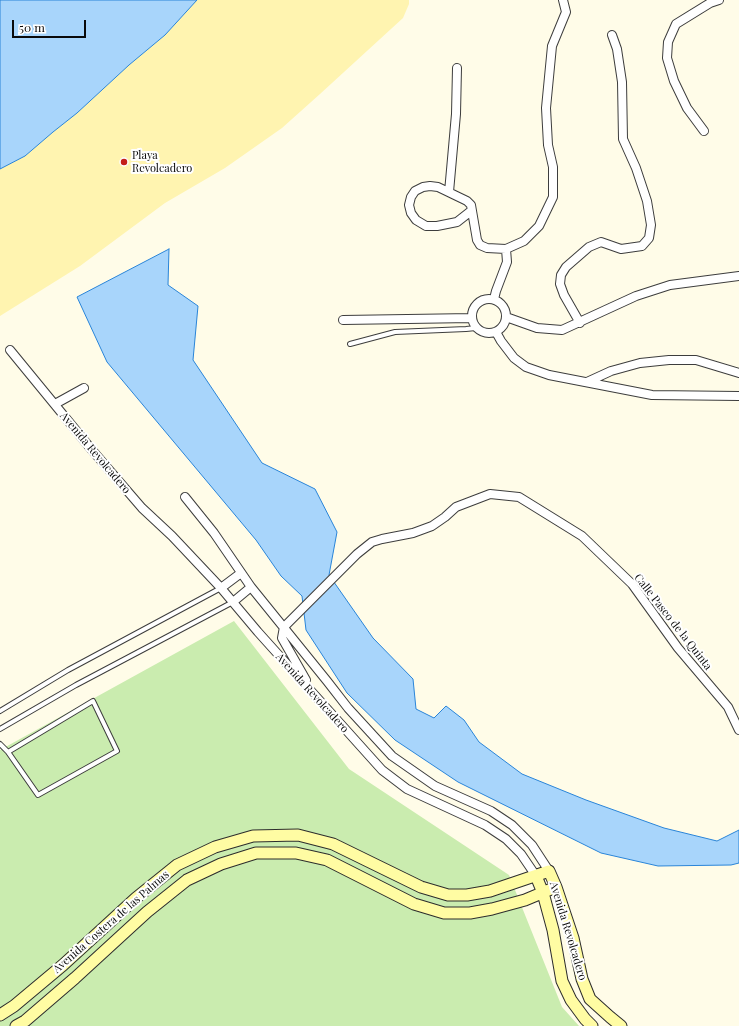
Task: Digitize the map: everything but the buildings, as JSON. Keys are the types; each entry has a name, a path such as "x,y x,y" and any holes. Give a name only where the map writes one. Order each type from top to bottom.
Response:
{"main road":[{"name":"Avenida Costera de las Palmas","path":"0,1015 20,1001 63,965 136,898 177,865 215,847 253,836 298,835 333,844 421,887 448,895 467,896 490,891 549,871"},
{"name":"Avenida Costera de las Palmas","path":"16,1026 25,1021 75,978 147,912 187,880 221,864 256,853 296,853 327,860 414,904 444,913 470,913 492,909 525,900 556,887"},
{"name":"Avenida Revolcadero","path":"549,871 573,938 582,980 590,999 621,1026"},
{"name":"Avenida Revolcadero","path":"536,876 543,893 553,930 562,981 571,1000 592,1026"}],"street":[{"path":"471,211 457,222 437,226 426,226 416,220 408,205 411,197 416,191 423,187 438,187 467,201 471,205 477,240 480,245 486,248 506,249 524,241 539,226 553,197 553,166 548,145 546,108 552,46 566,12 563,0"},
{"path":"704,131 687,108 674,81 667,58 668,42 676,24 710,3 718,0"},
{"path":"580,323 564,296 560,284 561,275 566,267 589,248 602,242 621,249 642,246 649,238 651,225 647,201 636,168 623,139 622,82 617,49 612,35"},
{"path":"449,192 456,114 457,68"},
{"path":"494,299 507,262 506,249"},
{"path":"506,317 538,328 562,330 636,296 670,285 739,276"},
{"path":"494,299 502,304 506,317 505,323 501,328 496,332 489,334 476,328 472,318 474,307 478,303 483,300 494,299"},
{"path":"343,320 472,318"},
{"path":"496,332 514,358 526,367 549,375 652,395 739,396"},
{"name":"Avenida Revolcadero","path":"10,350 142,508 172,536 222,588 258,632 377,765 407,789 485,825 506,839 521,854 536,876"},
{"path":"587,382 611,371 640,363 669,360 696,360 739,373"},
{"path":"55,404 84,388"},
{"name":"Calle Paseo de la Quinta","path":"284,627 357,554 372,542 412,533 432,526 445,518 456,507 490,494 519,497 582,536 632,584 678,648 728,707 739,730"},
{"name":"Avenida Revolcadero","path":"184,497 214,533 241,573 348,708 392,756 435,786 491,811 512,825 532,845 549,871"},
{"path":"222,588 241,573"},
{"path":"233,602 252,587"},
{"path":"284,627 282,638 314,695"},
{"path":"485,825 491,811"}],"lane":[{"path":"350,344 395,332 466,330 476,328"},
{"path":"0,711 68,670 222,588"},
{"path":"0,729 76,685 233,602"},
{"path":"0,744 8,752 38,795 117,751 93,701 8,752"}],"green space":[{"path":"234,621 349,769 509,875 562,1007 579,1026 0,1026 0,750"}],"sand":[{"name":"Playa Revolcadero","path":"197,0 409,0 409,4 403,18 282,128 225,168 165,203 80,266 0,316 0,169 25,156 77,113 129,65 165,35"}],"water":[{"path":"0,0 197,0 165,35 129,65 77,113 25,156 0,169"},
{"path":"169,249 168,285 198,306 193,360 262,463 315,489 337,532 329,575 373,638 413,679 416,709 434,718 446,706 464,720 479,742 522,774 586,800 664,828 717,841 739,830 739,863 731,865 658,866 601,853 458,782 395,740 347,693 306,630 302,596 281,576 256,540 107,362 77,297"}],"place":[{"name":"Playa Revolcadero","path":"124,162"}]}
